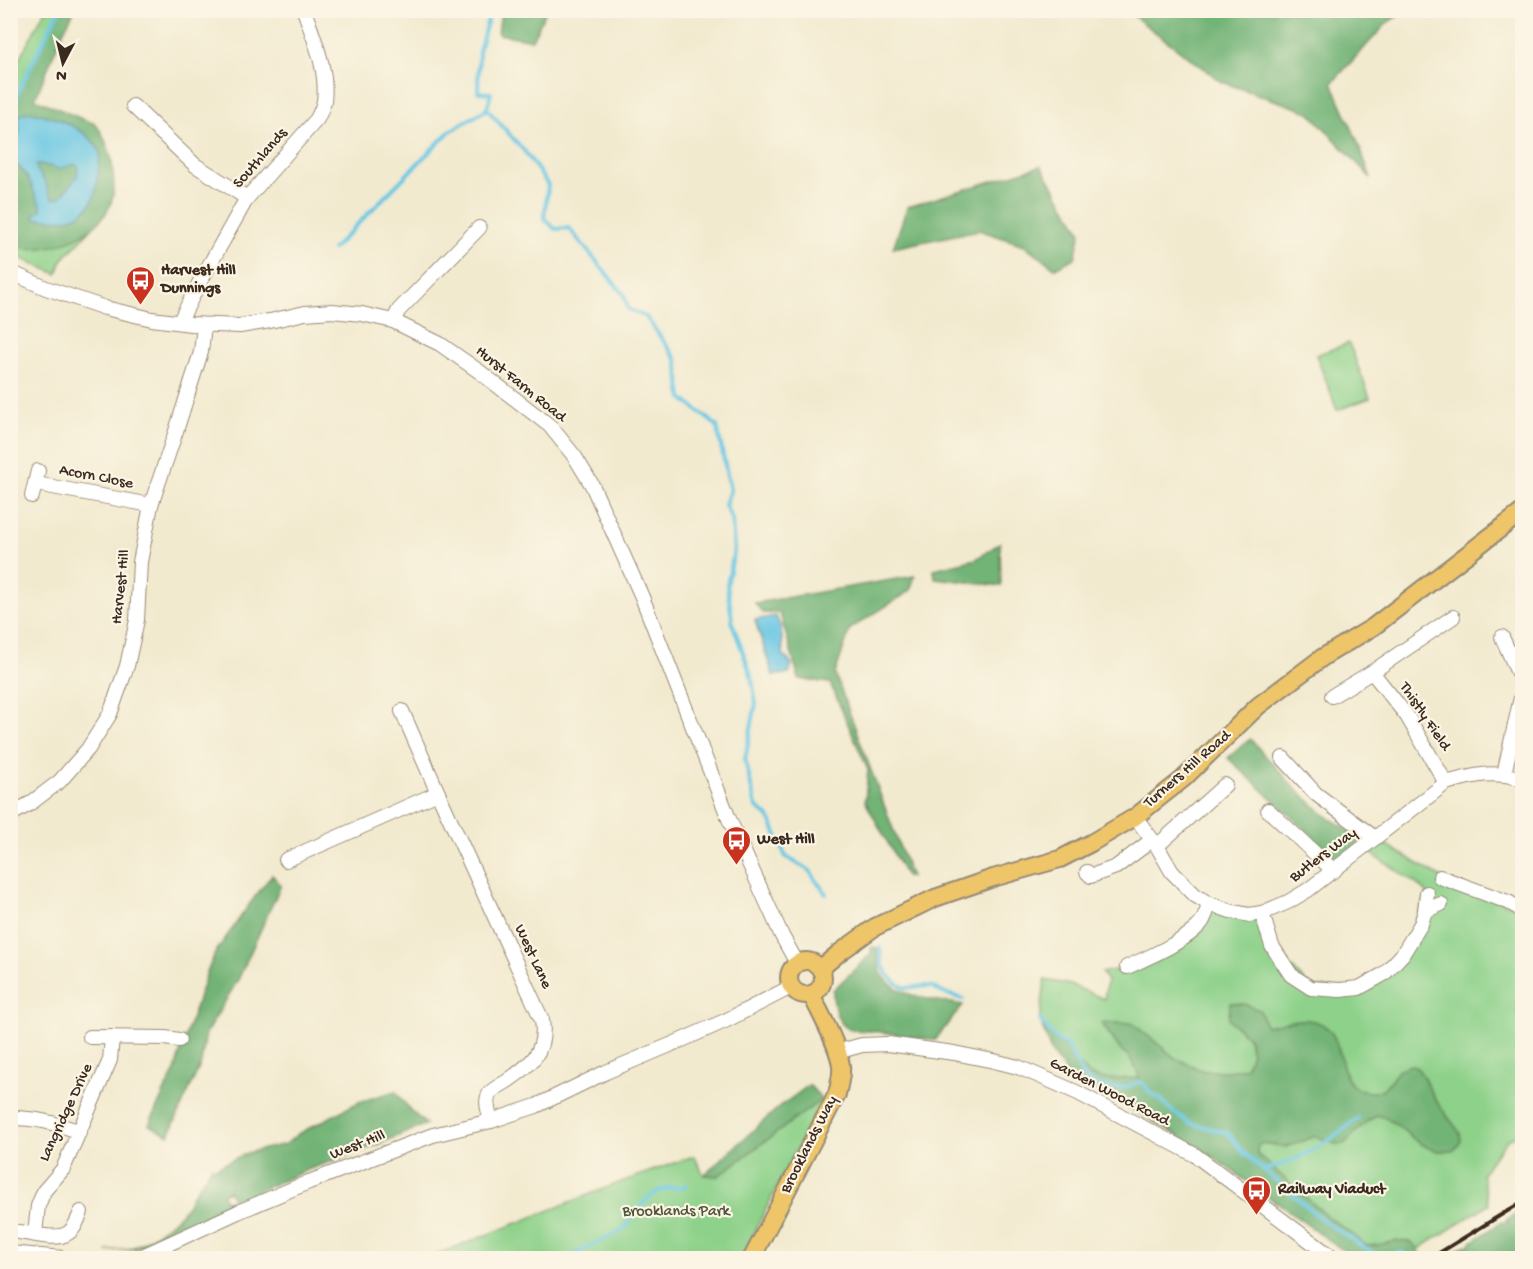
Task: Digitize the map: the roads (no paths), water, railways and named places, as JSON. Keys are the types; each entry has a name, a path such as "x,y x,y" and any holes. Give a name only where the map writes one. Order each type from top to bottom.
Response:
{"main road":[{"name":"Turners Hill Road","path":"820,969 875,927 935,898 993,878 1060,859 1135,817 1183,779 1258,706 1323,657 1373,627 1522,512"},
{"path":"806,961 814,963 820,969 823,979 819,988 811,994 803,995 791,987 789,978 791,969 797,963 806,961"},
{"name":"Brooklands Way","path":"752,1258 837,1094 841,1080 841,1066 837,1052 811,994"}],"street":[{"name":"Southlands","path":"183,323 182,317 196,289 247,198 317,119 323,104 325,87 323,70 304,10"},
{"path":"133,106 195,165 247,198"},
{"path":"393,321 399,310 479,228"},
{"name":"Hurst Farm Road","path":"10,272 46,288 105,308 152,319 183,323 240,326 332,310 393,321 440,344 550,426 592,485 642,597 729,819 782,936 797,963"},
{"name":"Harvest Hill","path":"10,815 31,803 60,781 88,749 111,714 127,666 137,620 140,562 151,505 201,352 204,325"},
{"name":"Acorn Close","path":"35,484 151,505"},
{"path":"1332,696 1453,617"},
{"path":"1502,637 1522,682"},
{"name":"Thistly Field","path":"1372,672 1407,716 1446,783"},
{"path":"1504,774 1522,693"},
{"name":"West Lane","path":"402,711 542,1020 543,1039 536,1056 527,1068 490,1093 487,1104 491,1121"},
{"name":"Butlers Way","path":"1135,817 1172,872 1197,896 1210,904 1230,911 1249,915 1262,913 1288,902 1334,871 1375,838 1316,794 1283,758"},
{"path":"1375,838 1446,783 1488,773 1522,779"},
{"path":"1087,872 1091,876 1116,867 1154,843 1225,785"},
{"path":"286,860 438,794"},
{"path":"1268,810 1334,871"},
{"path":"1440,877 1508,902 1522,910"},
{"path":"1262,913 1272,946 1291,975 1311,988 1340,990 1359,988 1384,974 1402,955 1421,924 1427,894"},
{"path":"1127,967 1189,934 1202,922 1210,904"},
{"path":"1425,911 1441,904"},
{"name":"West Hill","path":"138,1258 309,1182 433,1135 491,1121 536,1106 606,1072 727,1020 791,987"},
{"path":"90,1037 179,1040"},
{"name":"Langridge Drive","path":"35,1234 38,1206 44,1191 63,1169 110,1060 112,1037"},
{"name":"Garden Wood Road","path":"837,1052 862,1045 888,1044 994,1061 1044,1077 1195,1155 1333,1258"},
{"path":"10,1118 46,1120 78,1131"},
{"path":"19,1232 55,1237 67,1234 73,1228 81,1212"},
{"path":"10,1253 62,1258"}],"water":[{"path":"30,112 60,120 87,136 100,152 95,195 90,205 81,214 65,219 34,218 35,214 41,210 41,205 26,175 10,157 11,141 18,137 20,131 19,117 21,114","holes":["75,164 78,167 77,176 61,197 53,199 36,165 59,169"]},
{"path":"776,616 781,629 783,655 792,664 789,674 773,675 755,620"}],"waterway":[{"path":"10,112 15,106 17,94 59,10"},
{"path":"333,249 450,131 487,109 491,93 478,92 479,51 488,19 481,10"},
{"path":"487,109 526,153 548,185 544,218 555,229 569,228 624,295 628,309 646,317 677,360 682,398 717,426 730,490 725,505 732,520 734,551 727,585 733,625 751,675 756,703 745,759 756,807 769,817 786,857 809,870 826,894"},
{"path":"880,948 882,964 887,974 896,983 905,988 933,987 963,999"},
{"path":"1040,1020 1055,1038 1067,1044 1082,1075 1089,1081 1100,1086 1116,1088 1138,1082 1144,1084 1150,1093 1161,1099 1168,1108 1189,1123 1228,1133 1244,1153 1325,1222 1381,1258"},
{"path":"1263,1170 1289,1162 1314,1150 1358,1118"},
{"path":"567,1258 624,1229 646,1200 658,1191 686,1185"},
{"path":"1385,1258 1400,1252 1410,1258"}],"railway":[{"path":"1431,1258 1522,1202"}],"place":[{"name":"Harvest Hill Dunnings","path":"140,306"},
{"name":"West Hill","path":"736,866"},
{"name":"Railway Viaduct","path":"1257,1216"}],"park label":[{"name":"Brooklands Park","path":"676,1212"}]}
